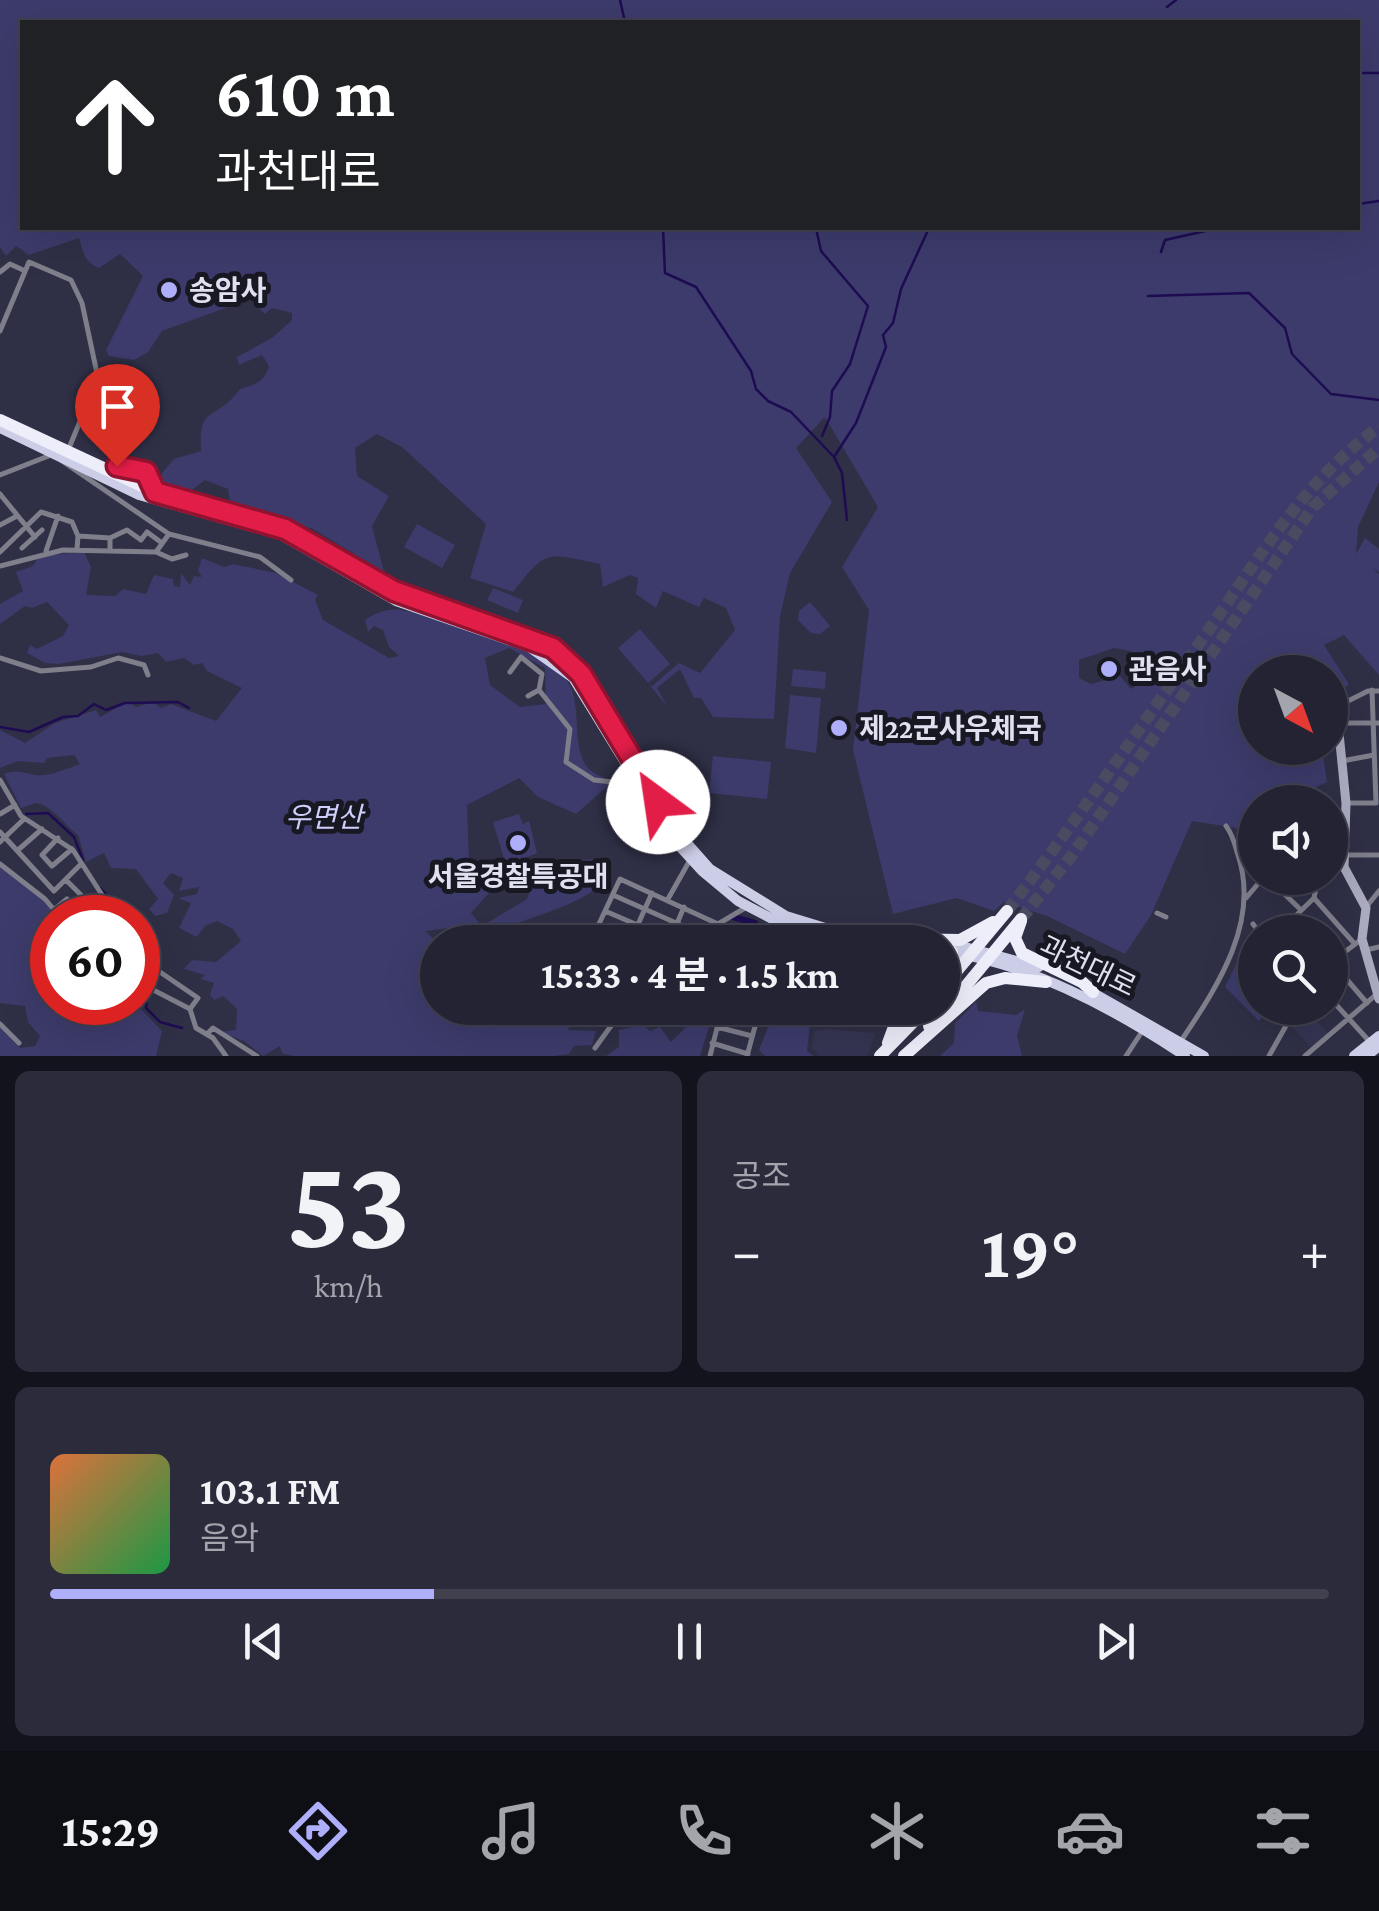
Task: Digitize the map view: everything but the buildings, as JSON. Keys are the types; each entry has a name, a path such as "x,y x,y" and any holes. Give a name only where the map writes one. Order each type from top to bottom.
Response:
{"highway":[{"path":"0,422 151,495"},
{"path":"960,942 1007,911 960,966"},
{"path":"901,1056 1022,919 1016,945 1022,953 1093,996"},
{"path":"901,1056 986,983 1005,978 1046,982"},
{"path":"960,1002 965,987"},
{"path":"879,1056 894,1025"},
{"path":"879,1056 910,1025"}],"main road":[{"path":"0,422 151,495 281,535 396,601 533,638 581,674 640,779"},
{"path":"61,454 99,465 151,495 285,529 394,591 478,625"},
{"name":"과천대로","path":"640,779 690,860 750,903 807,925"},
{"name":"과천대로","path":"640,779 688,846 750,903"},
{"name":"과천대로","path":"960,947 998,952 1093,996 1204,1056"},
{"name":"과천대로","path":"960,953 1093,996 1186,1056"}],"street":[{"path":"0,330 29,262 68,276 82,303 98,378 61,454 0,475"},
{"path":"0,272 10,264 23,270"},
{"path":"61,454 110,498 169,534 260,557 291,580"},
{"path":"0,494 35,537"},
{"path":"1,550 42,512 72,522 78,536 77,550"},
{"path":"0,525 17,516"},
{"path":"46,553 58,516"},
{"path":"22,548 42,530"},
{"path":"78,536 110,538 127,530 141,540 147,532 162,543"},
{"path":"156,552 169,534"},
{"path":"110,538 110,550"},
{"path":"0,566 46,553 77,550 156,552 172,559 186,555"},
{"path":"510,672 521,656 542,674 539,690"},
{"path":"0,658 41,670 91,666 118,658 144,665 148,675"},
{"path":"528,696 539,690"},
{"path":"539,690 567,722 566,762 596,783 622,783"},
{"path":"1348,702 1376,690 1374,754 1378,804 1348,804"},
{"path":"1348,723 1376,723"},
{"path":"1348,759 1374,754"},
{"path":"0,780 24,819 72,850 104,895"},
{"path":"0,814 15,806"},
{"path":"0,842 3,834 24,819"},
{"path":"1183,1038 1234,946 1246,898 1246,878 1226,826"},
{"path":"17,851 42,829"},
{"path":"3,834 54,890 80,865"},
{"path":"58,838 42,855 52,866 72,850"},
{"path":"1348,855 1379,855"},
{"path":"668,900 690,860"},
{"path":"0,864 39,895"},
{"path":"1348,874 1366,908"},
{"path":"598,925 620,879 718,924 750,903"},
{"path":"66,880 81,895"},
{"path":"1348,948 1358,940 1366,908 1379,891"},
{"path":"605,911 638,925 652,893"},
{"path":"612,894 681,925"},
{"path":"1246,898 1249,895"},
{"path":"1284,895 1300,910"},
{"path":"1296,915 1315,895"},
{"path":"1314,898 1366,950 1378,995 1348,1019 1372,1049"},
{"path":"677,923 684,907"},
{"path":"1157,913 1166,917"},
{"path":"1366,950 1379,947"},
{"path":"160,972 198,998 190,1009"},
{"path":"1348,982 1366,1002"},
{"path":"160,993 190,1009 196,1028 207,1034 226,1056"},
{"path":"0,1024 19,1043"},
{"path":"596,1048 612,1025"},
{"path":"712,1044 748,1055 755,1025"},
{"path":"1268,1056 1286,1025"},
{"path":"1304,1056 1341,1025"},
{"path":"710,1056 717,1027 752,1036"},
{"path":"207,1034 213,1028 258,1056"},
{"path":"1126,1056 1143,1030"}],"shaded area":[{"path":"628,789 665,834 663,839 638,830 612,810 606,795"},
{"path":"1321,1025 1328,1033 1311,1048 1293,1027"},
{"path":"814,1031 876,1033 867,1056 820,1056 812,1048"}],"green space":[{"path":"0,0 1379,0 1379,482 1358,527 1356,554 1365,538 1379,549 1379,572 1370,566 1379,574 1379,675 1344,635 1324,645 1330,655 1238,655 1238,765 1324,765 1327,782 1238,785 1238,828 1192,821 1151,915 1125,954 1047,916 1004,902 994,911 957,898 893,914 853,750 869,610 842,567 878,507 825,417 796,448 832,502 790,573 780,616 774,719 713,717 701,698 694,698 680,669 657,688 667,706 651,687 679,663 700,673 735,630 726,608 704,598 699,607 663,591 656,608 636,594 638,578 630,575 603,587 600,564 558,556 541,561 513,592 470,578 486,524 402,447 377,434 355,448 357,476 389,496 372,526 384,572 313,529 230,502 228,489 205,480 188,493 162,486 162,473 174,459 201,451 205,420 240,389 265,376 269,366 262,355 239,365 237,357 272,338 292,320 292,313 272,308 265,314 250,299 162,331 148,352 134,360 109,356 106,350 143,276 120,254 99,268 94,266 85,256 79,238 29,255 16,246 6,256 0,247","holes":["1114,648 1131,651 1147,679 1131,689 1120,676 1091,684 1079,678 1079,660"]},
{"path":"417,524 455,545 442,568 404,547"},
{"name":"우면산","path":"84,552 91,567 86,595 115,596 123,589 146,594 154,575 173,579 174,586 180,587 181,573 190,585 194,576 202,577 198,571 202,558 224,567 233,564 276,573 318,595 315,600 323,620 389,658 399,656 389,647 383,630 374,626 368,632 365,620 396,610 484,634 530,653 560,671 575,703 583,760 611,783 576,814 538,797 519,778 467,805 469,861 489,893 471,913 481,925 420,925 420,1025 570,1025 568,1030 596,1031 592,1045 574,1046 569,1054 553,1056 293,1056 282,1053 280,1046 263,1056 244,1041 220,1032 236,1030 237,1009 223,996 214,1000 210,995 214,983 201,979 205,975 184,969 192,960 216,962 241,941 233,929 217,921 205,926 197,937 179,928 191,903 178,898 197,894 199,887 179,891 183,878 171,873 163,883 174,895 167,913 160,915 160,895 155,895 136,869 111,868 104,853 86,862 78,835 52,811 36,803 21,808 4,774 46,775 80,764 74,755 47,758 44,763 18,761 0,768 0,730 25,743 55,723 96,710 100,717 128,702 136,707 153,702 161,708 171,704 216,721 242,688 207,671 202,663 194,665 184,658 166,662 158,653 141,656 122,652 59,664 45,663 27,653 30,645 37,649 63,636 69,625 47,602 32,608 25,606 0,624 0,604 23,591 16,572 33,566 39,556","holes":["509,648 545,668 546,704 520,707 490,685 485,658"]},
{"path":"493,588 523,600 518,613 487,600"},
{"path":"810,602 830,626 820,634 811,633 798,620 799,611"},
{"path":"640,629 670,664 648,683 618,648"},
{"path":"793,669 826,672 825,689 791,686"},
{"path":"790,695 821,698 816,753 785,748"},
{"path":"713,756 771,762 767,799 709,793"},
{"path":"519,814 523,824 529,821 537,853 506,866 493,822"},
{"name":"우면산","path":"596,859 603,882 591,892 518,923 484,925 527,899 530,891 517,879 568,862 576,883 588,879 582,860"},
{"path":"0,866 39,895 30,895 30,1024 25,1006 0,1003"},
{"path":"1238,960 1238,1000 1225,987"},
{"path":"976,1002 978,1011 1016,1015 1025,1009 1017,1036 1022,1056 940,1056 954,1043 955,1025 960,1025 960,1018"},
{"path":"31,1025 156,1025 162,1031 156,1056 0,1056 0,1027 20,1048 35,1046 40,1036"},
{"path":"643,1025 650,1031 660,1027 671,1042 688,1025 709,1025 700,1056 606,1056 619,1047 619,1030"},
{"path":"769,1025 810,1025 807,1051 814,1056 765,1056 759,1050"}],"waterway":[{"path":"620,0 625,20"},
{"path":"1167,7 1176,0"},
{"path":"1360,73 1379,73"},
{"path":"1360,204 1379,201"},
{"path":"663,230 665,273 696,287 751,371 756,389 768,401 791,412 833,456"},
{"path":"816,230 821,251 868,306 850,364 832,391 830,417 822,436"},
{"path":"847,520 842,473 834,457 856,423 886,347 883,335 893,323 901,289 928,230"},
{"path":"1161,252 1165,240 1210,230"},
{"path":"1148,296 1249,293 1285,328 1292,354 1331,394 1379,400"},
{"path":"0,727 29,732 63,717 78,716 94,704 106,710 125,703 178,702 189,708"},
{"path":"26,814 48,813 74,837 83,860"},
{"path":"100,888 107,895"},
{"path":"733,917 756,925"},
{"path":"160,1022 182,1028"}],"tunnel":[{"path":"1007,911 1285,521 1328,471 1379,427"},
{"path":"1021,919 1073,854 1313,507 1379,448"}],"place":[{"name":"송암사","path":"169,290"},
{"name":"관음사","path":"1109,669"},
{"name":"제22군사우체국","path":"839,728"},
{"name":"서울경찰특공대","path":"518,843"}],"route":[{"path":"117,466 146,472 155,492 285,529 394,591 553,648 581,674 658,802"}]}
